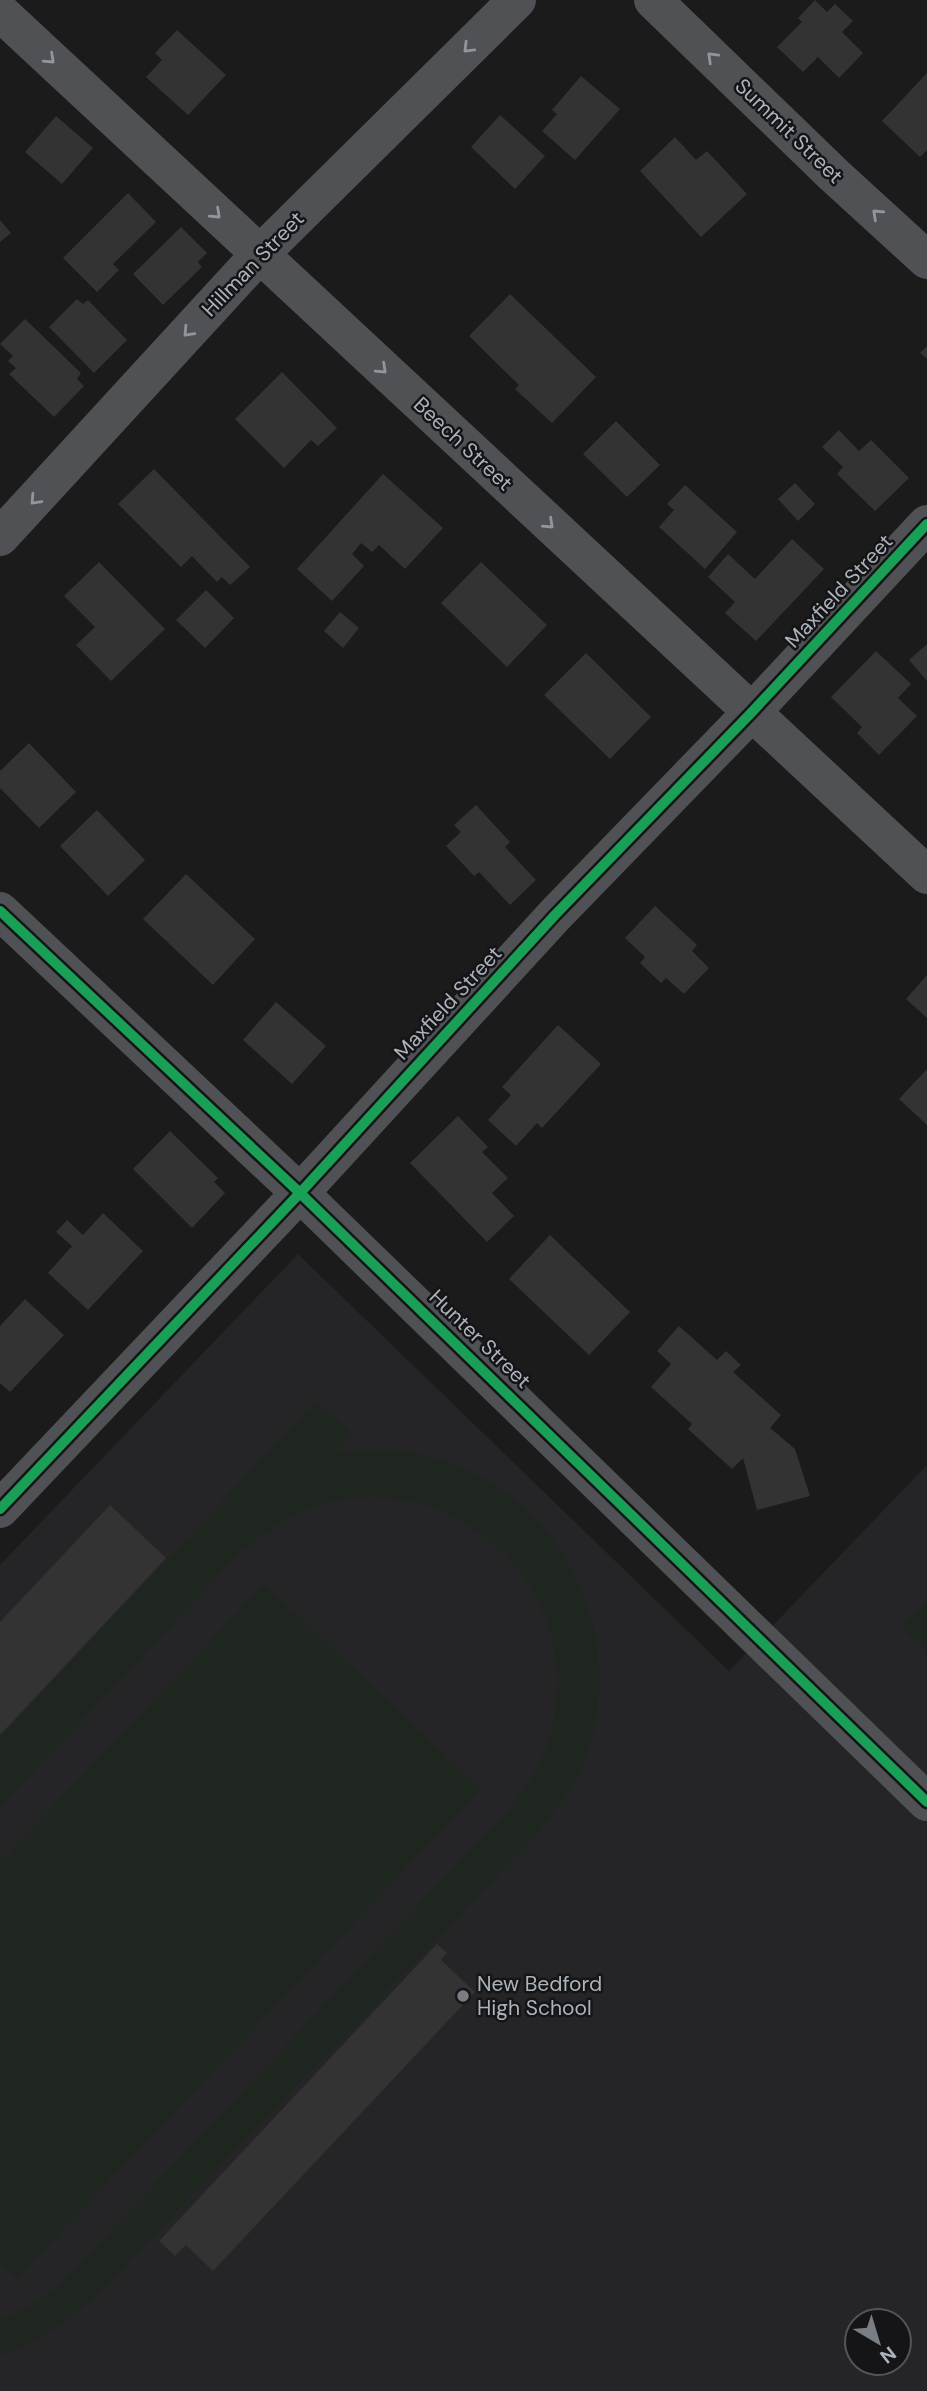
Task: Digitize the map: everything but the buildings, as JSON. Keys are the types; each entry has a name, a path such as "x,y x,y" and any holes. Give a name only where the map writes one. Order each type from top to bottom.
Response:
{"street":[{"name":"Hillman Street","path":"0,537 259,255 517,0"},
{"name":"Summit Street","path":"653,0 834,175 927,260"},
{"name":"Beech Street","path":"0,12 927,875"},
{"name":"Maxfield Street","path":"0,1509 300,1193 555,915 752,712 927,524"},
{"name":"Hunter Street","path":"0,911 300,1193 927,1802"}],"shaded area":[{"name":"New Bedford High School","path":"298,1254 729,1671 927,1465 927,2391 0,2391 0,1565"},
{"path":"316,1401 353,1435 337,1452 406,1452 455,1465 498,1487 534,1518 564,1556 585,1599 597,1645 599,1694 586,1756 568,1792 537,1834 94,2298 50,2331 0,2355 0,2320 33,2305 61,2284 509,1809 528,1784 548,1742 557,1699 556,1656 540,1605 520,1573 494,1545 463,1523 429,1507 392,1498 354,1498 304,1510 273,1527 245,1549 0,1807 0,1738"},
{"path":"264,1584 481,1789 17,2278 0,2262 0,1862"},
{"path":"927,1601 927,1651 902,1627"}],"cycle path":[{"path":"0,1509 300,1193 555,915 752,712 927,524"},
{"path":"0,911 300,1193 927,1802"}],"place":[{"name":"New Bedford High School","path":"463,1996"}]}
